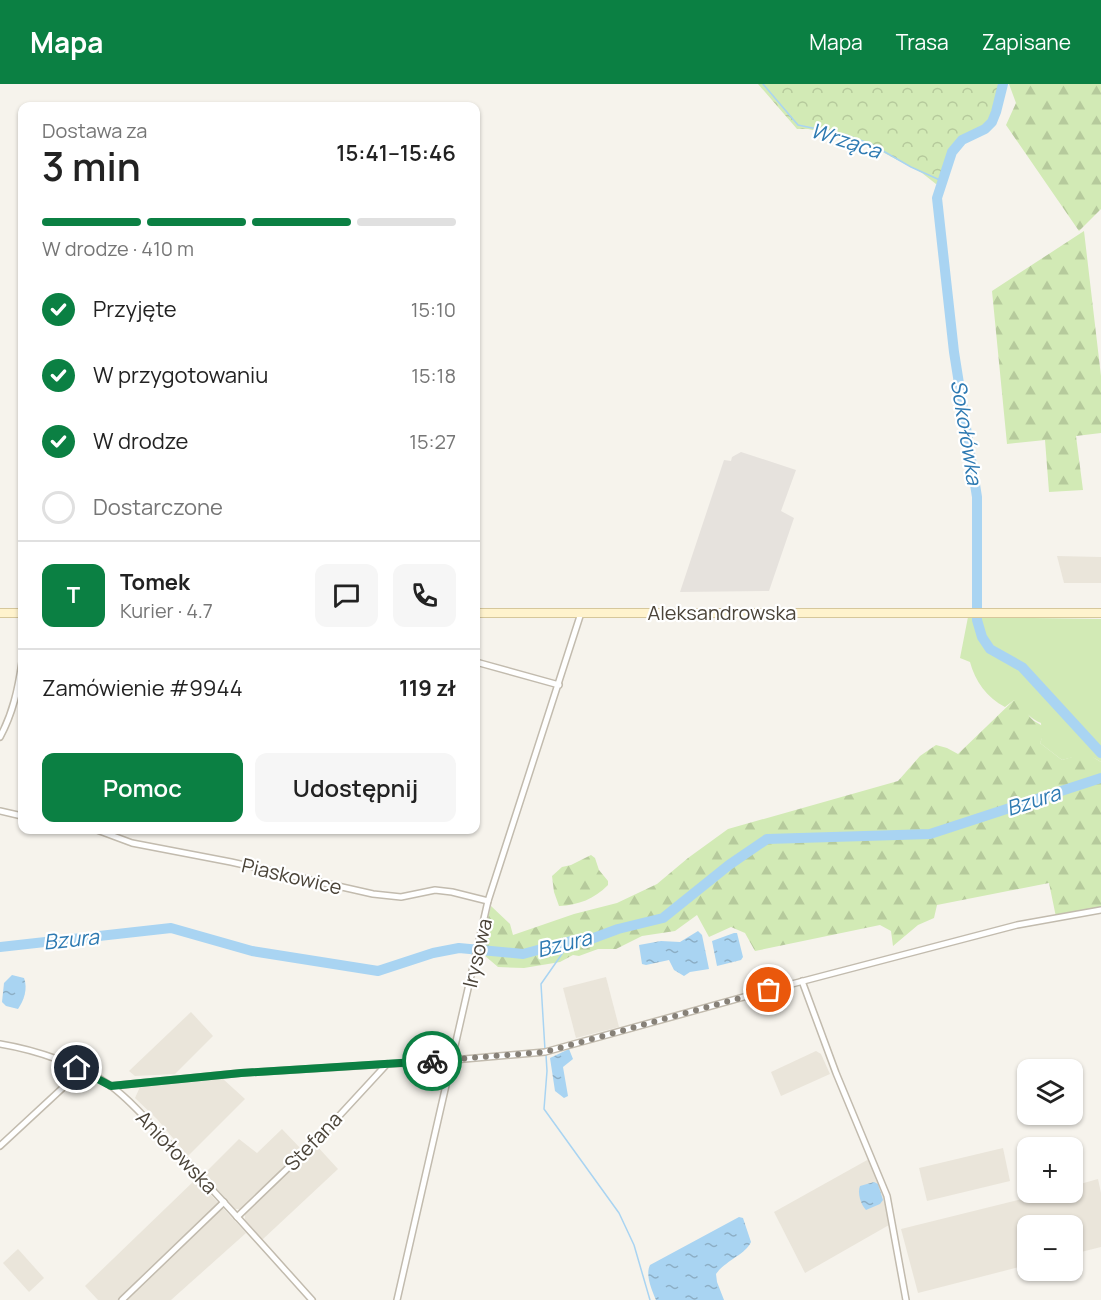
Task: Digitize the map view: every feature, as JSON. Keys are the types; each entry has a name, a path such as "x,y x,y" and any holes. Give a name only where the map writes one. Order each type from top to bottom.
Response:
{"main road":[{"path":"0,613 18,613"},
{"name":"Aleksandrowska","path":"480,613 1101,613"}],"street":[{"name":"Irysowa","path":"397,1300 488,902 581,613"},
{"path":"480,663 559,685"},
{"path":"0,737 14,705 18,684"},
{"path":"0,812 18,815"},
{"name":"Piaskowice","path":"106,834 132,843 231,862 373,894 401,897 435,890 452,892 488,902"},
{"path":"111,1086 241,1073 545,1052 1017,925 1101,910"},
{"path":"802,981 832,1064 887,1196 906,1300"},
{"name":"Aniołowska","path":"0,1044 32,1051 82,1070 111,1086 141,1114 224,1202 312,1300"},
{"name":"Stefana","path":"237,1217 315,1142 387,1064"},
{"path":"0,1146 82,1070"},
{"name":"Aniołowska","path":"122,1300 224,1202"}],"shaded area":[{"path":"741,452 796,470 781,511 794,518 769,591 680,592 724,460 731,461 732,457"},
{"path":"1057,556 1101,557 1101,583 1064,583"},
{"path":"606,977 619,1027 576,1038 563,988"},
{"path":"191,1012 213,1036 175,1074 135,1076 129,1071"},
{"path":"816,1051 821,1054 830,1074 781,1096 771,1072"},
{"path":"223,1079 245,1099 188,1156 157,1119 135,1098 140,1087"},
{"path":"282,1129 302,1150 241,1209 235,1209 204,1174 239,1139 257,1153"},
{"path":"316,1145 338,1169 262,1240 245,1220 245,1214"},
{"path":"1003,1148 1010,1181 927,1201 919,1168"},
{"path":"869,1159 884,1199 889,1225 805,1273 774,1212"},
{"path":"196,1179 246,1233 171,1300 98,1300 85,1286"},
{"path":"1098,1179 1101,1193 1101,1247 1083,1252 1083,1215 1017,1215 1017,1268 918,1293 901,1229 1017,1200 1017,1203 1083,1203 1083,1183"},
{"path":"18,1249 44,1278 29,1292 3,1263"}],"green space":[{"path":"758,84 1004,84 982,133 959,147 945,182 936,184 922,173 860,140 808,129 797,129"},
{"path":"1009,84 1101,84 1101,209 1079,231 1006,125 1016,103"},
{"path":"1084,231 1101,376 1101,433 1076,436 1083,490 1049,492 1045,440 1007,444 992,291"},
{"path":"968,617 1101,619 1101,762 1087,756 1062,760 1040,743 1041,723 1030,717 1014,700 1005,707 987,694 975,676 970,662 960,658"},
{"path":"1014,700 1025,708 1034,721 1046,729 1040,743 1062,760 1072,757 1078,748 1101,762 1101,910 1056,917 1049,883 937,905 934,918 918,925 893,946 891,931 880,925 755,951 745,933 731,927 709,937 697,915 675,931 642,936 616,949 598,949 579,956 573,955 560,962 524,968 498,967 484,955 481,946 491,906 510,924 513,935 574,914 617,903 657,884 728,829 898,781 920,756 936,745 958,754"},
{"path":"591,855 595,858 608,885 586,900 559,906 552,876 562,867"}],"water":[{"path":"698,931 702,935 709,969 690,972 684,976 674,970 669,960 642,964 639,945 661,941 680,942"},
{"path":"737,933 743,957 741,960 717,966 712,941"},
{"path":"12,975 24,978 26,986 18,1009 6,1006 2,1002 4,983"},
{"path":"569,1049 573,1059 563,1067 568,1096 564,1098 555,1091 550,1058"},
{"path":"874,1182 878,1184 883,1200 880,1204 866,1210 860,1199 860,1186"},
{"path":"739,1217 743,1218 751,1242 745,1250 716,1274 724,1300 656,1300 649,1278 650,1265"}],"waterway":[{"name":"Wrząca","path":"763,84 798,125 846,135 871,144 911,167 942,181"},
{"name":"Sokołówka","path":"1003,84 992,122 985,129 962,140 952,152 937,198 954,352 977,497 977,620 982,637 990,649 1022,667 1101,753"},
{"name":"Bzura","path":"0,947 171,928 252,951 378,971 433,953 459,948 523,954 571,941 591,939 618,929 663,918 729,865 767,839 930,834 1101,778"},
{"path":"545,1050 541,984 571,941"},
{"path":"546,1055 544,1109 619,1213 634,1245 650,1300"}],"way so far":[{"path":"432,1061 545,1052 769,990"}],"route":[{"path":"77,1068 111,1086 241,1073 432,1061"}]}
